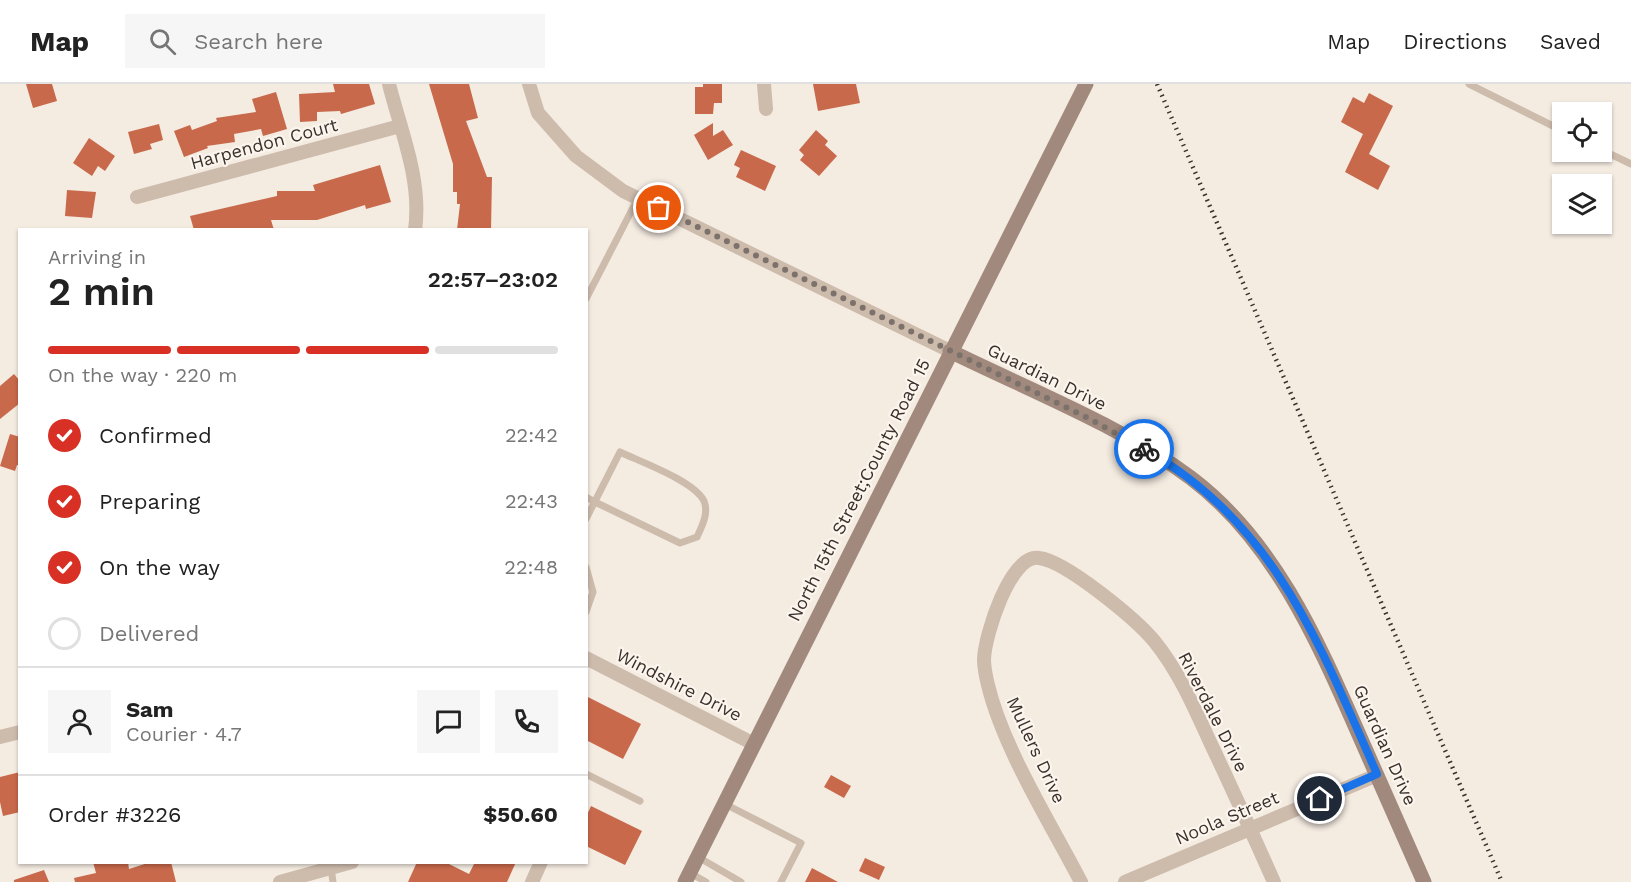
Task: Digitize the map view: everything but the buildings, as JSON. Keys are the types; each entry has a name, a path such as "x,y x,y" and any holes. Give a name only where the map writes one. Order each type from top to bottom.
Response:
{"street":[{"path":"389,84 411,163 417,210 415,228"},
{"name":"Guardian Drive","path":"529,84 538,113 576,156 623,191 1088,418 1157,456 1191,478 1221,505 1259,548 1313,630 1424,882"},
{"path":"764,84 766,109"},
{"name":"North 15th Street;County Road 15","path":"687,878 1086,84"},
{"name":"Harpendon Court","path":"137,197 399,126"},
{"name":"Riverdale Drive","path":"1022,562 1039,558 1098,591 1134,619 1156,643 1179,676 1274,882"},
{"name":"Mullers Drive","path":"1022,562 998,606 988,637 984,659 988,685 1011,746 1081,882"},
{"name":"Windshire Drive","path":"588,659 754,744"},
{"path":"0,737 18,732"},
{"name":"Noola Street","path":"1125,882 1377,774"},
{"path":"280,882 332,875 349,864"},
{"path":"532,882 540,864"}],"lane":[{"path":"1469,84 1552,126"},
{"path":"1612,155 1631,164"},
{"path":"588,295 638,198"},
{"path":"588,498 595,502 680,543 696,537 705,520 705,503 696,489 620,452 595,502 588,515"},
{"path":"588,574 593,592 588,606"},
{"path":"588,775 640,801"},
{"path":"724,804 801,843 781,882"},
{"path":"698,857 741,882"},
{"path":"687,878 706,882"}],"railway":[{"path":"1157,84 1502,882"}],"way so far":[{"path":"659,208 1088,418 1144,449"}],"route":[{"path":"1144,449 1191,478 1247,531 1313,630 1377,774 1320,799"}]}
